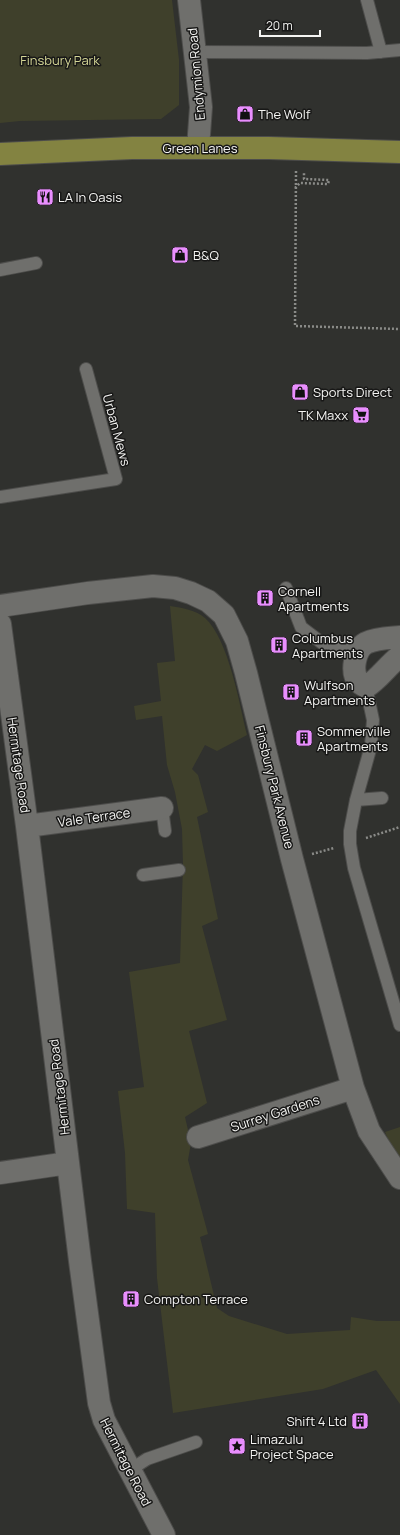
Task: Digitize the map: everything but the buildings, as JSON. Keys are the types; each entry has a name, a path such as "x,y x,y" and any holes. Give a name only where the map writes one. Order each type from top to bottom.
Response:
{"main road":[{"name":"Green Lanes","path":"0,154 132,148 330,149 400,152"}],"street":[{"name":"Endymion Road","path":"189,0 201,107 198,148"},
{"name":"Finsbury Park Avenue","path":"0,606 88,593 153,586 175,588 190,593 208,601 224,615 237,641 248,681 292,859 353,1088 369,1132 400,1178"},
{"name":"Hermitage Road","path":"0,624 27,826 99,1403 104,1420 164,1535"},
{"path":"400,636 365,643 357,652 354,669 359,682 366,687 400,656"},
{"name":"Vale Terrace","path":"27,826 162,808"},
{"name":"Surrey Gardens","path":"198,1137 353,1088"},
{"path":"0,1173 68,1163"}],"lane":[{"path":"366,0 381,52"},
{"path":"195,52 367,53 400,50"},
{"path":"0,270 36,263"},
{"name":"Urban Mews","path":"0,497 116,479 86,369"},
{"path":"286,588 301,627 322,643 357,652"},
{"path":"366,687 373,720 371,746 356,800 350,844 354,868 400,1025"},
{"path":"356,800 382,798"},
{"path":"162,808 165,831"},
{"path":"143,875 172,868"},
{"path":"130,1470 147,1459 196,1442"}],"path":[{"path":"296,171 295,326 400,329"},
{"path":"295,188 300,184 328,184 328,180 304,179 304,172"},
{"path":"364,839 400,827"},
{"path":"292,859 339,847"}],"green space":[{"name":"Finsbury Park","path":"0,0 172,0 179,60 179,105 161,119 20,121 0,123"},
{"path":"170,606 189,610 201,615 213,628 221,641 237,690 247,735 217,751 205,745 192,769 198,775 208,812 197,817 218,919 202,926 227,1020 189,1031 207,1103 185,1117 191,1143 188,1160 208,1234 200,1237 217,1308 229,1316 287,1334 350,1330 351,1317 377,1321 400,1321 400,1404 376,1370 323,1389 173,1413 157,1278 155,1213 127,1209 125,1153 118,1091 144,1087 129,972 180,963 183,865 182,829 175,792 167,765 162,716 136,720 134,706 161,701 157,663 175,661"},
{"path":"400,1127 400,1159 395,1155 385,1132"}],"place":[{"name":"The Wolf","path":"245,114"},
{"name":"LA In Oasis","path":"45,197"},
{"name":"B&Q","path":"180,255"},
{"name":"Sports Direct","path":"300,392"},
{"name":"TK Maxx","path":"361,415"},
{"name":"Cornell Apartments","path":"265,598"},
{"name":"Columbus Apartments","path":"279,645"},
{"name":"Wulfson Apartments","path":"291,692"},
{"name":"Sommerville Apartments","path":"304,738"},
{"name":"Compton Terrace","path":"131,1299"},
{"name":"Shift 4 Ltd","path":"360,1421"},
{"name":"Limazulu Project Space","path":"237,1446"}]}
